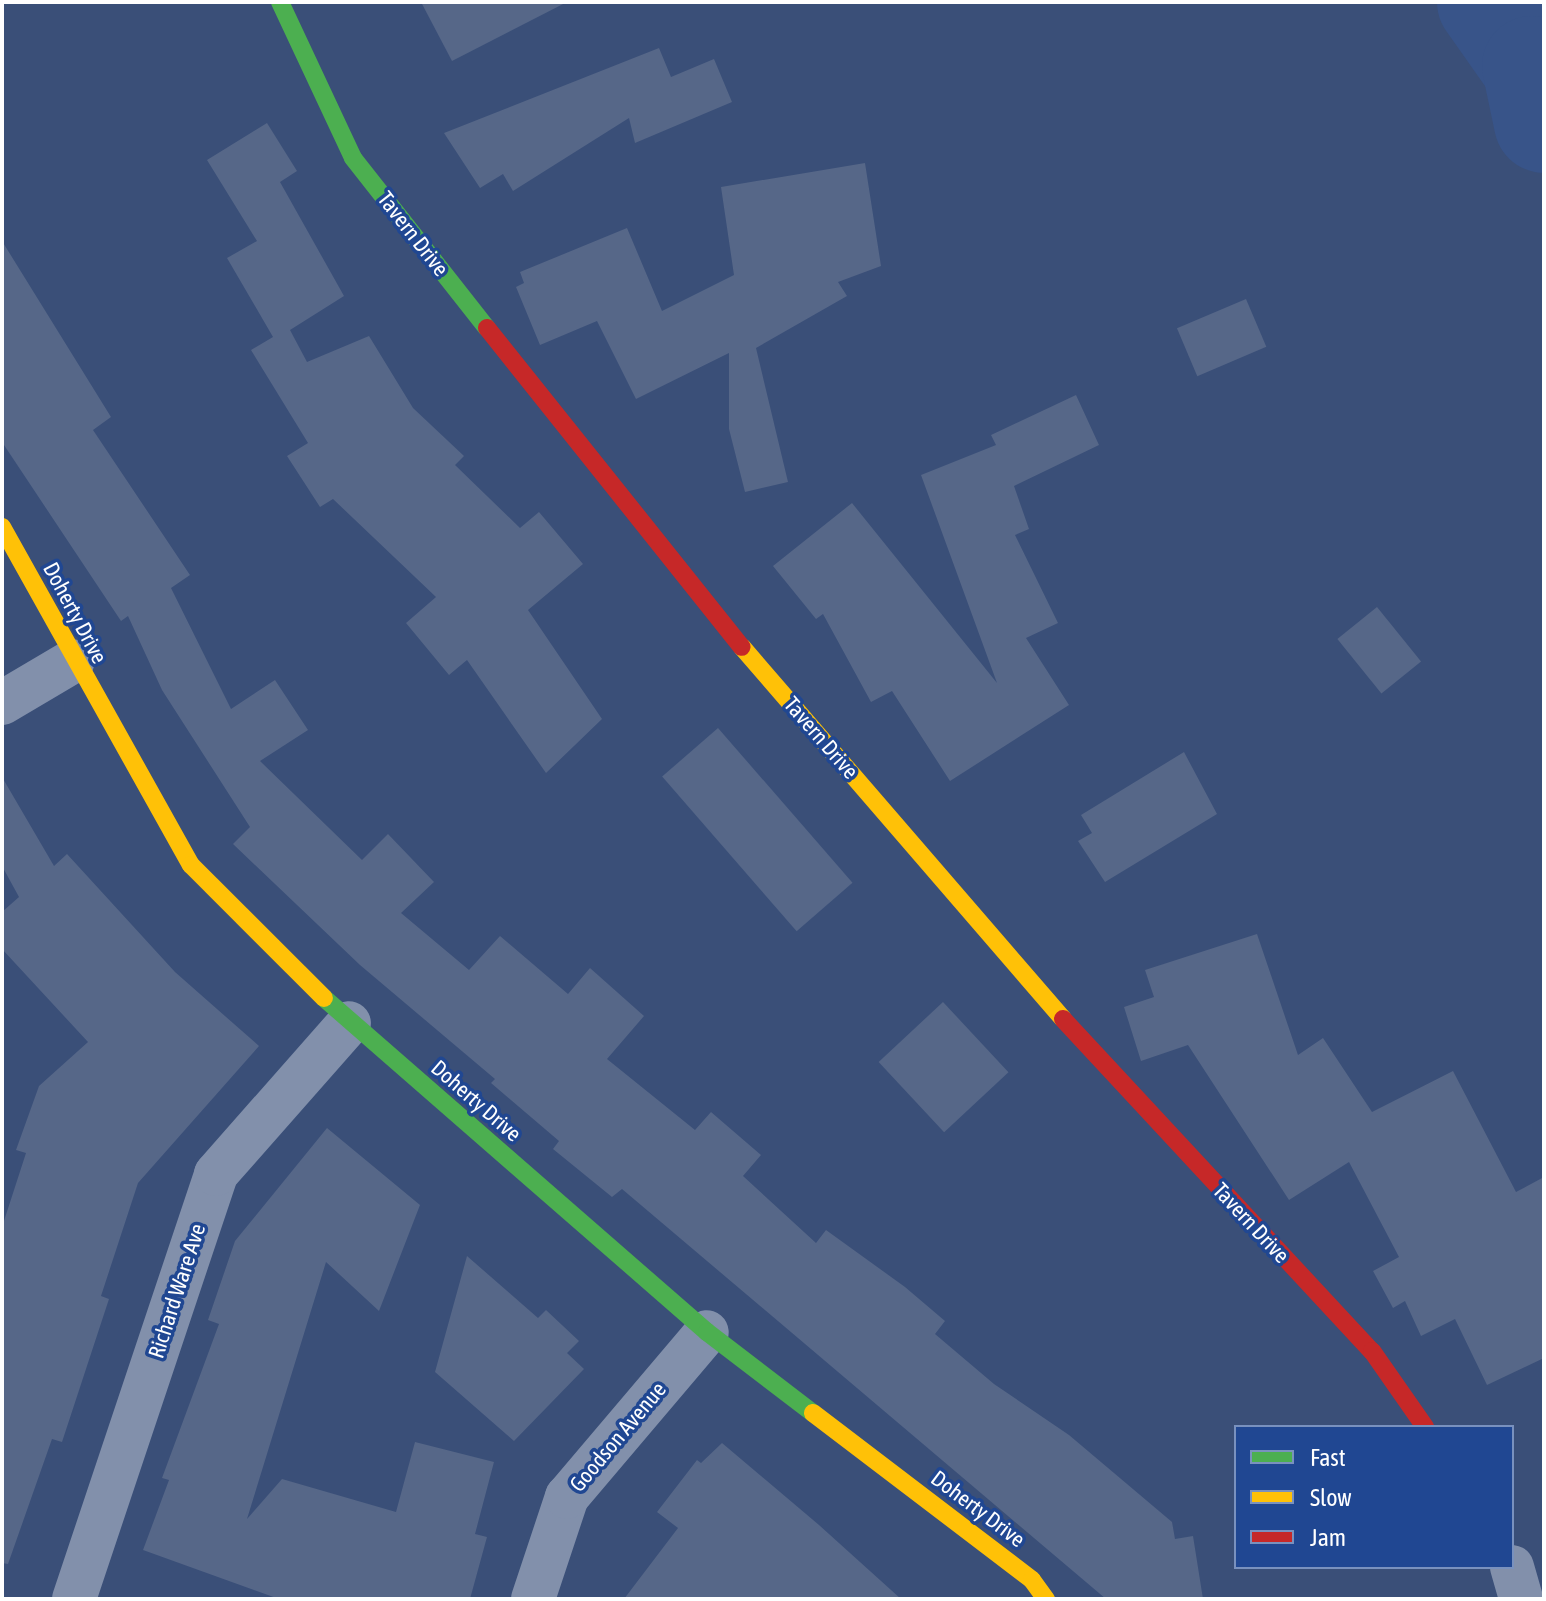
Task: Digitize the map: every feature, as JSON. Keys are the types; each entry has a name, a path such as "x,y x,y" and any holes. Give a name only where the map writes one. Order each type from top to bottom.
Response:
{"street":[{"name":"Tavern Drive","path":"280,2 353,158 705,604 1115,1079 1372,1351 1424,1425"},
{"name":"Doherty Drive","path":"2,527 73,661 191,865 349,1023 707,1332 1032,1580 1046,1599"},
{"path":"2,703 73,661"},
{"name":"Richard Ware Ave","path":"74,1599 216,1174 349,1023"},
{"name":"Goodson Avenue","path":"533,1599 567,1497 707,1332"},
{"path":"1513,1569 1521,1599"}],"building":[{"path":"421,2 567,2 452,61"},
{"path":"659,48 671,77 714,59 732,102 635,143 629,118 513,191 503,174 480,188 444,133"},
{"path":"267,123 297,171 280,182 344,296 290,330 307,362 369,336 413,408 464,456 455,465 520,528 539,512 583,564 528,610 602,719 546,773 467,660 449,675 406,623 436,597 333,499 320,507 287,456 308,443 251,350 273,337 227,258 257,241 207,160"},
{"path":"865,163 881,266 838,282 847,296 756,348 788,482 745,492 729,429 729,353 636,399 597,321 540,345 516,287 524,283 520,272 627,228 662,311 734,275 721,187"},
{"path":"2,241 111,417 93,430 190,575 171,588 231,709 275,680 308,730 260,761 362,860 388,834 434,882 401,913 469,970 500,936 568,994 590,968 644,1016 607,1059 695,1130 711,1112 761,1155 743,1176 816,1243 826,1230 905,1287 945,1321 935,1334 994,1384 1069,1435 1172,1522 1175,1539 1193,1536 1203,1599 1106,1599 622,1189 612,1197 553,1149 559,1141 491,1083 495,1079 360,965 233,844 250,827 162,690 128,616 121,621 2,442"},
{"path":"1246,299 1266,347 1197,376 1177,328"},
{"path":"1076,395 1099,445 1014,486 1029,529 1015,535 1058,623 1026,638 1069,705 950,781 892,691 871,702 823,614 816,619 773,566 852,503 997,683 921,475 996,445 991,435"},
{"path":"1377,607 1421,661 1381,693 1337,639"},
{"path":"718,728 852,883 797,931 662,777"},
{"path":"1184,752 1217,814 1105,882 1078,841 1092,833 1081,815"},
{"path":"2,777 54,866 67,854 175,972 259,1046 138,1183 101,1296 109,1299 62,1442 52,1439 8,1564 2,1563 2,1227 26,1153 16,1150 39,1086 88,1042 2,949 2,912 19,897 2,866"},
{"path":"1257,934 1298,1055 1323,1038 1372,1112 1453,1071 1516,1192 1544,1177 1544,1358 1487,1385 1455,1319 1421,1336 1405,1301 1393,1308 1373,1271 1399,1257 1349,1162 1289,1200 1188,1045 1141,1061 1124,1007 1154,997 1145,970"},
{"path":"943,1002 1008,1072 944,1132 879,1062"},
{"path":"327,1128 420,1205 379,1311 326,1262 247,1519 282,1479 396,1512 415,1442 494,1462 475,1534 487,1537 470,1599 279,1599 143,1550 169,1480 162,1478 219,1324 208,1320 235,1241"},
{"path":"467,1256 538,1318 546,1310 579,1341 567,1353 584,1369 514,1441 435,1372"},
{"path":"722,1443 901,1599 624,1599 678,1528 657,1512 697,1460 701,1463"}],"waterway":[{"path":"1487,2 1532,66 1544,123"}],"traffic: fast":[{"path":"280,2 353,158 487,328"},
{"path":"324,998 707,1332 813,1413"}],"traffic: slow":[{"path":"2,527 191,865 324,998"},
{"path":"742,647 1063,1019"},
{"path":"813,1413 1032,1580 1046,1599"}],"traffic: jam":[{"path":"487,328 742,647"},
{"path":"1063,1019 1372,1351 1424,1425"}]}
